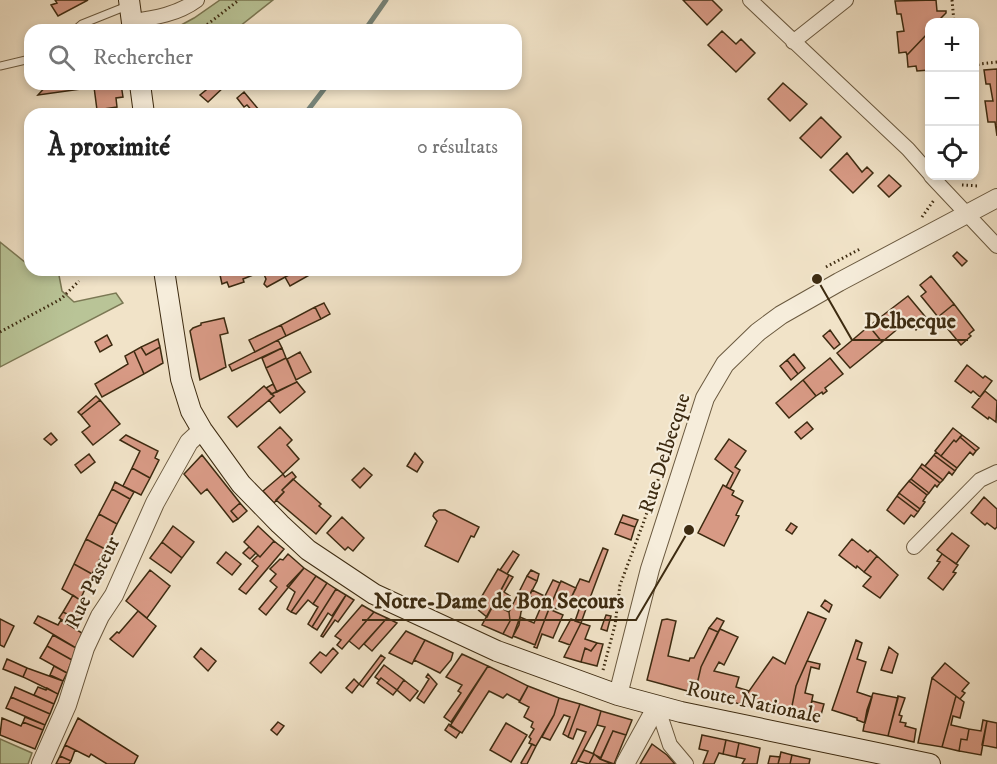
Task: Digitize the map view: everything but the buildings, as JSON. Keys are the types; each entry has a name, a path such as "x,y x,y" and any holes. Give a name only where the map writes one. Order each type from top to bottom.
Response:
{"main road":[{"path":"141,90 143,108"},
{"name":"Route Nationale","path":"165,276 181,379 191,411 202,430 241,484 280,524 308,550 374,594 497,651 595,688 657,706 930,764"}],"street":[{"path":"131,14 162,16 187,7 197,0"},
{"path":"750,0 908,149 925,169"},
{"path":"793,42 846,0"},
{"path":"935,180 997,246"},
{"name":"Rue Delbecque","path":"618,695 650,569 701,409 725,364 758,332 782,315 997,198"},
{"name":"Rue Pasteur","path":"41,764 67,705 85,648 100,616 114,595 154,503 189,442 202,430"},
{"path":"914,548 980,480 997,472"},
{"path":"625,764 657,706"},
{"path":"657,706 670,745 686,764"}],"lane":[{"path":"85,24 91,20 131,14"},
{"path":"0,66 24,60"}],"path":[{"path":"208,24 239,0"},
{"path":"952,0 954,18"},
{"path":"979,64 997,62"},
{"path":"921,217 943,189 955,184 982,186"},
{"path":"817,273 861,248"},
{"path":"0,332 61,299 79,281"},
{"path":"595,688 606,662 615,625 620,585 675,429"}],"green space":[{"path":"220,0 273,0 243,24 183,24"},
{"path":"0,242 24,261 24,276 59,276 62,291 74,302 116,293 123,303 0,367"},
{"path":"0,739 32,753 28,764 0,764"}],"waterway":[{"path":"369,24 386,0"},
{"path":"310,108 323,90"}],"place":[{"name":"Delbecque","path":"817,279"},
{"name":"Notre-Dame de Bon Secours","path":"689,530"}]}
